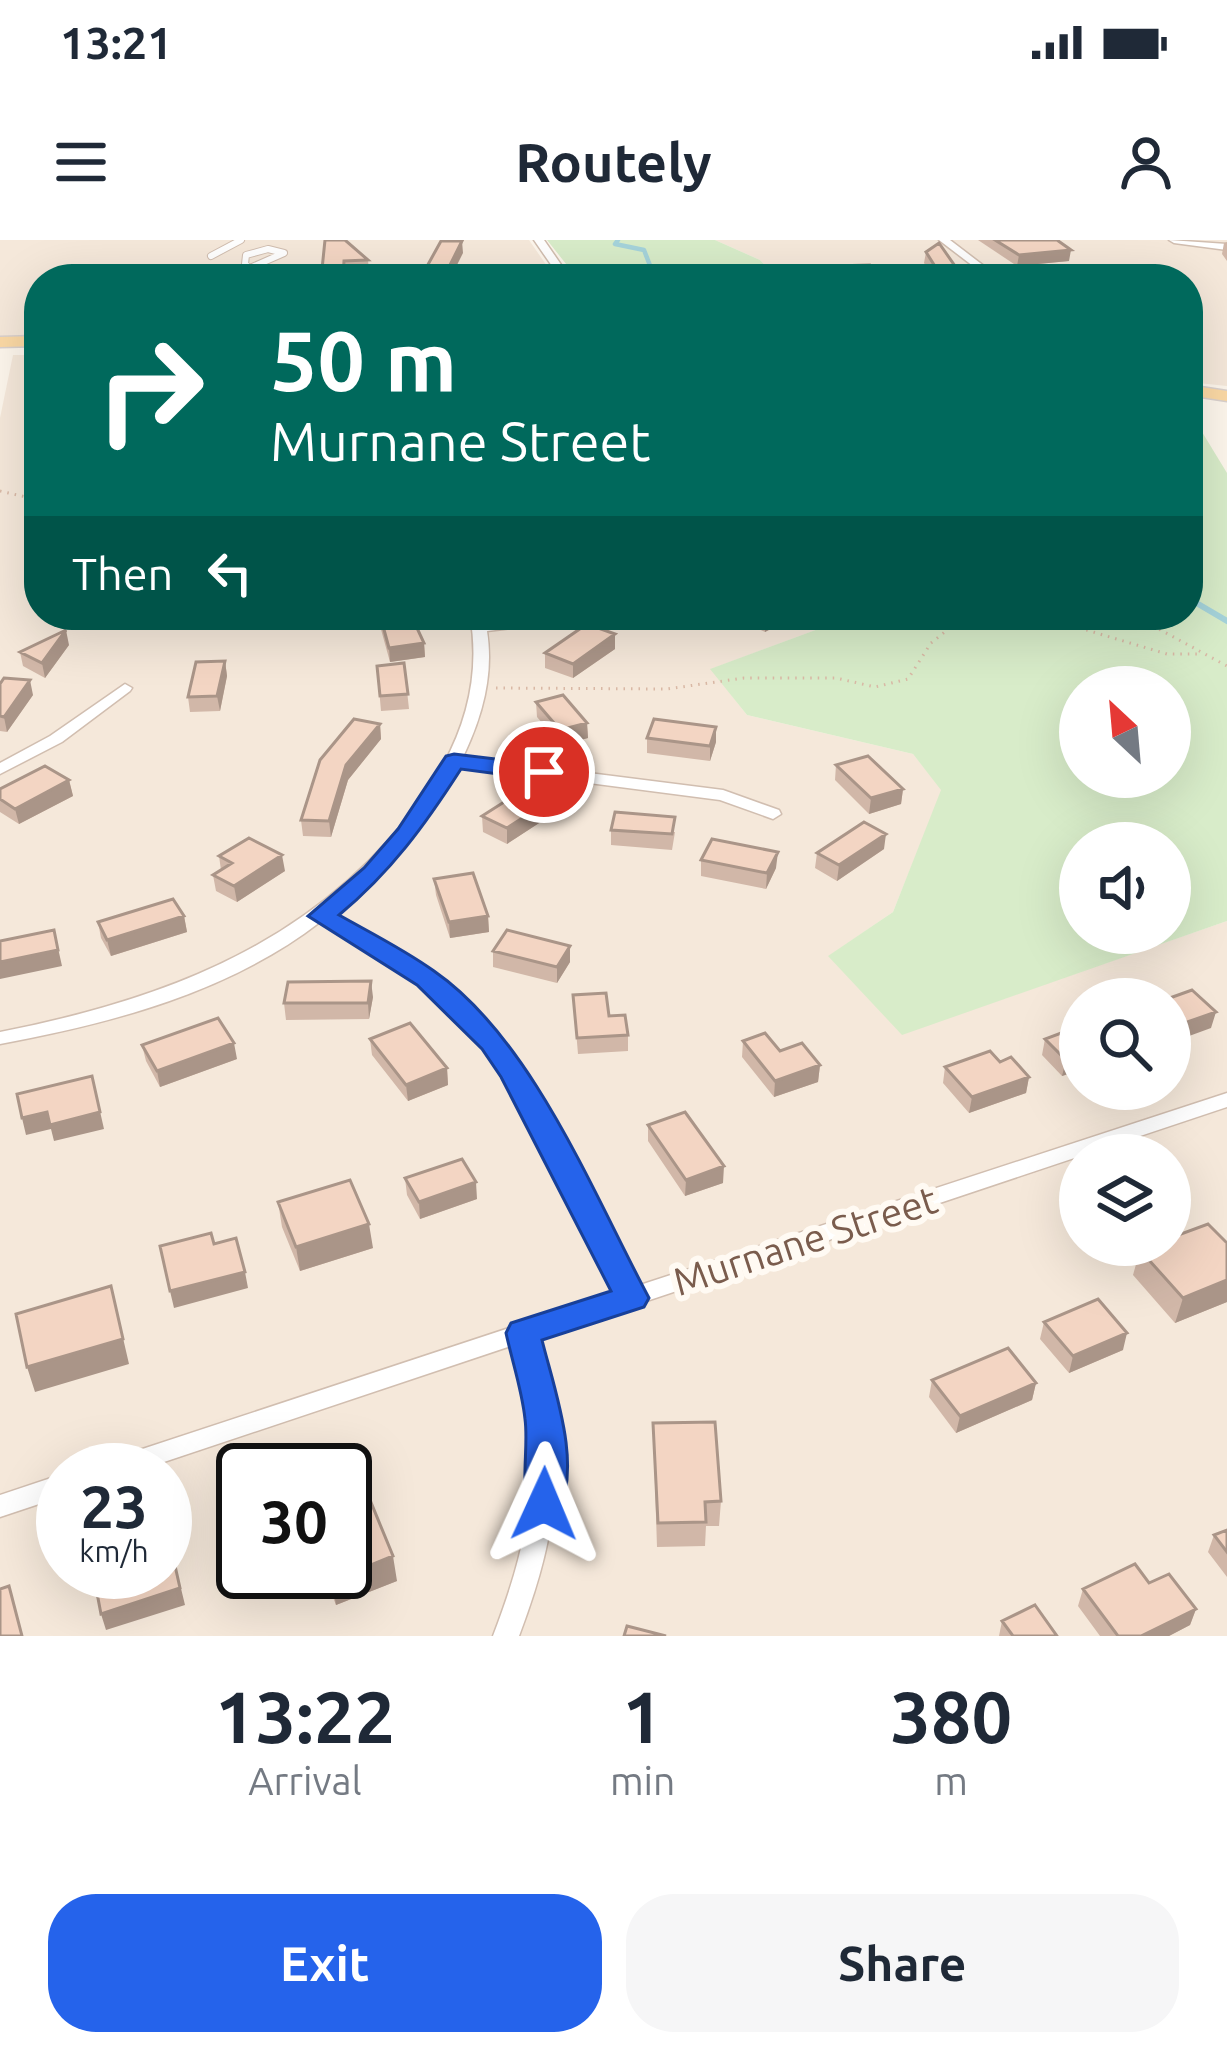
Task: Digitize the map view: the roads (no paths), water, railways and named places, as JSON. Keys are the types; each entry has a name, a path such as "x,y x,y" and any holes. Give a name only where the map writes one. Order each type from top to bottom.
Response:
{"street":[{"path":"944,240 976,264"},
{"path":"1174,240 1227,247"},
{"path":"0,1039 86,1021 236,966 322,916 374,873 407,834 471,726 480,688 478,630"},
{"path":"0,769 56,739 124,688"},
{"path":"454,761 723,795 773,814"},
{"path":"322,916 427,978 493,1042 632,1298"},
{"name":"Murnane Street","path":"191,1443 1227,1100"},
{"path":"506,1636 534,1552 547,1460 543,1413 523,1333"},
{"path":"0,1506 36,1494"}],"lane":[{"path":"211,256 241,240"},
{"path":"249,264 246,255 268,249 284,253 259,264"}],"waterway":[{"path":"618,240 615,244 644,250 649,264"},
{"path":"1203,607 1227,621"}]}
